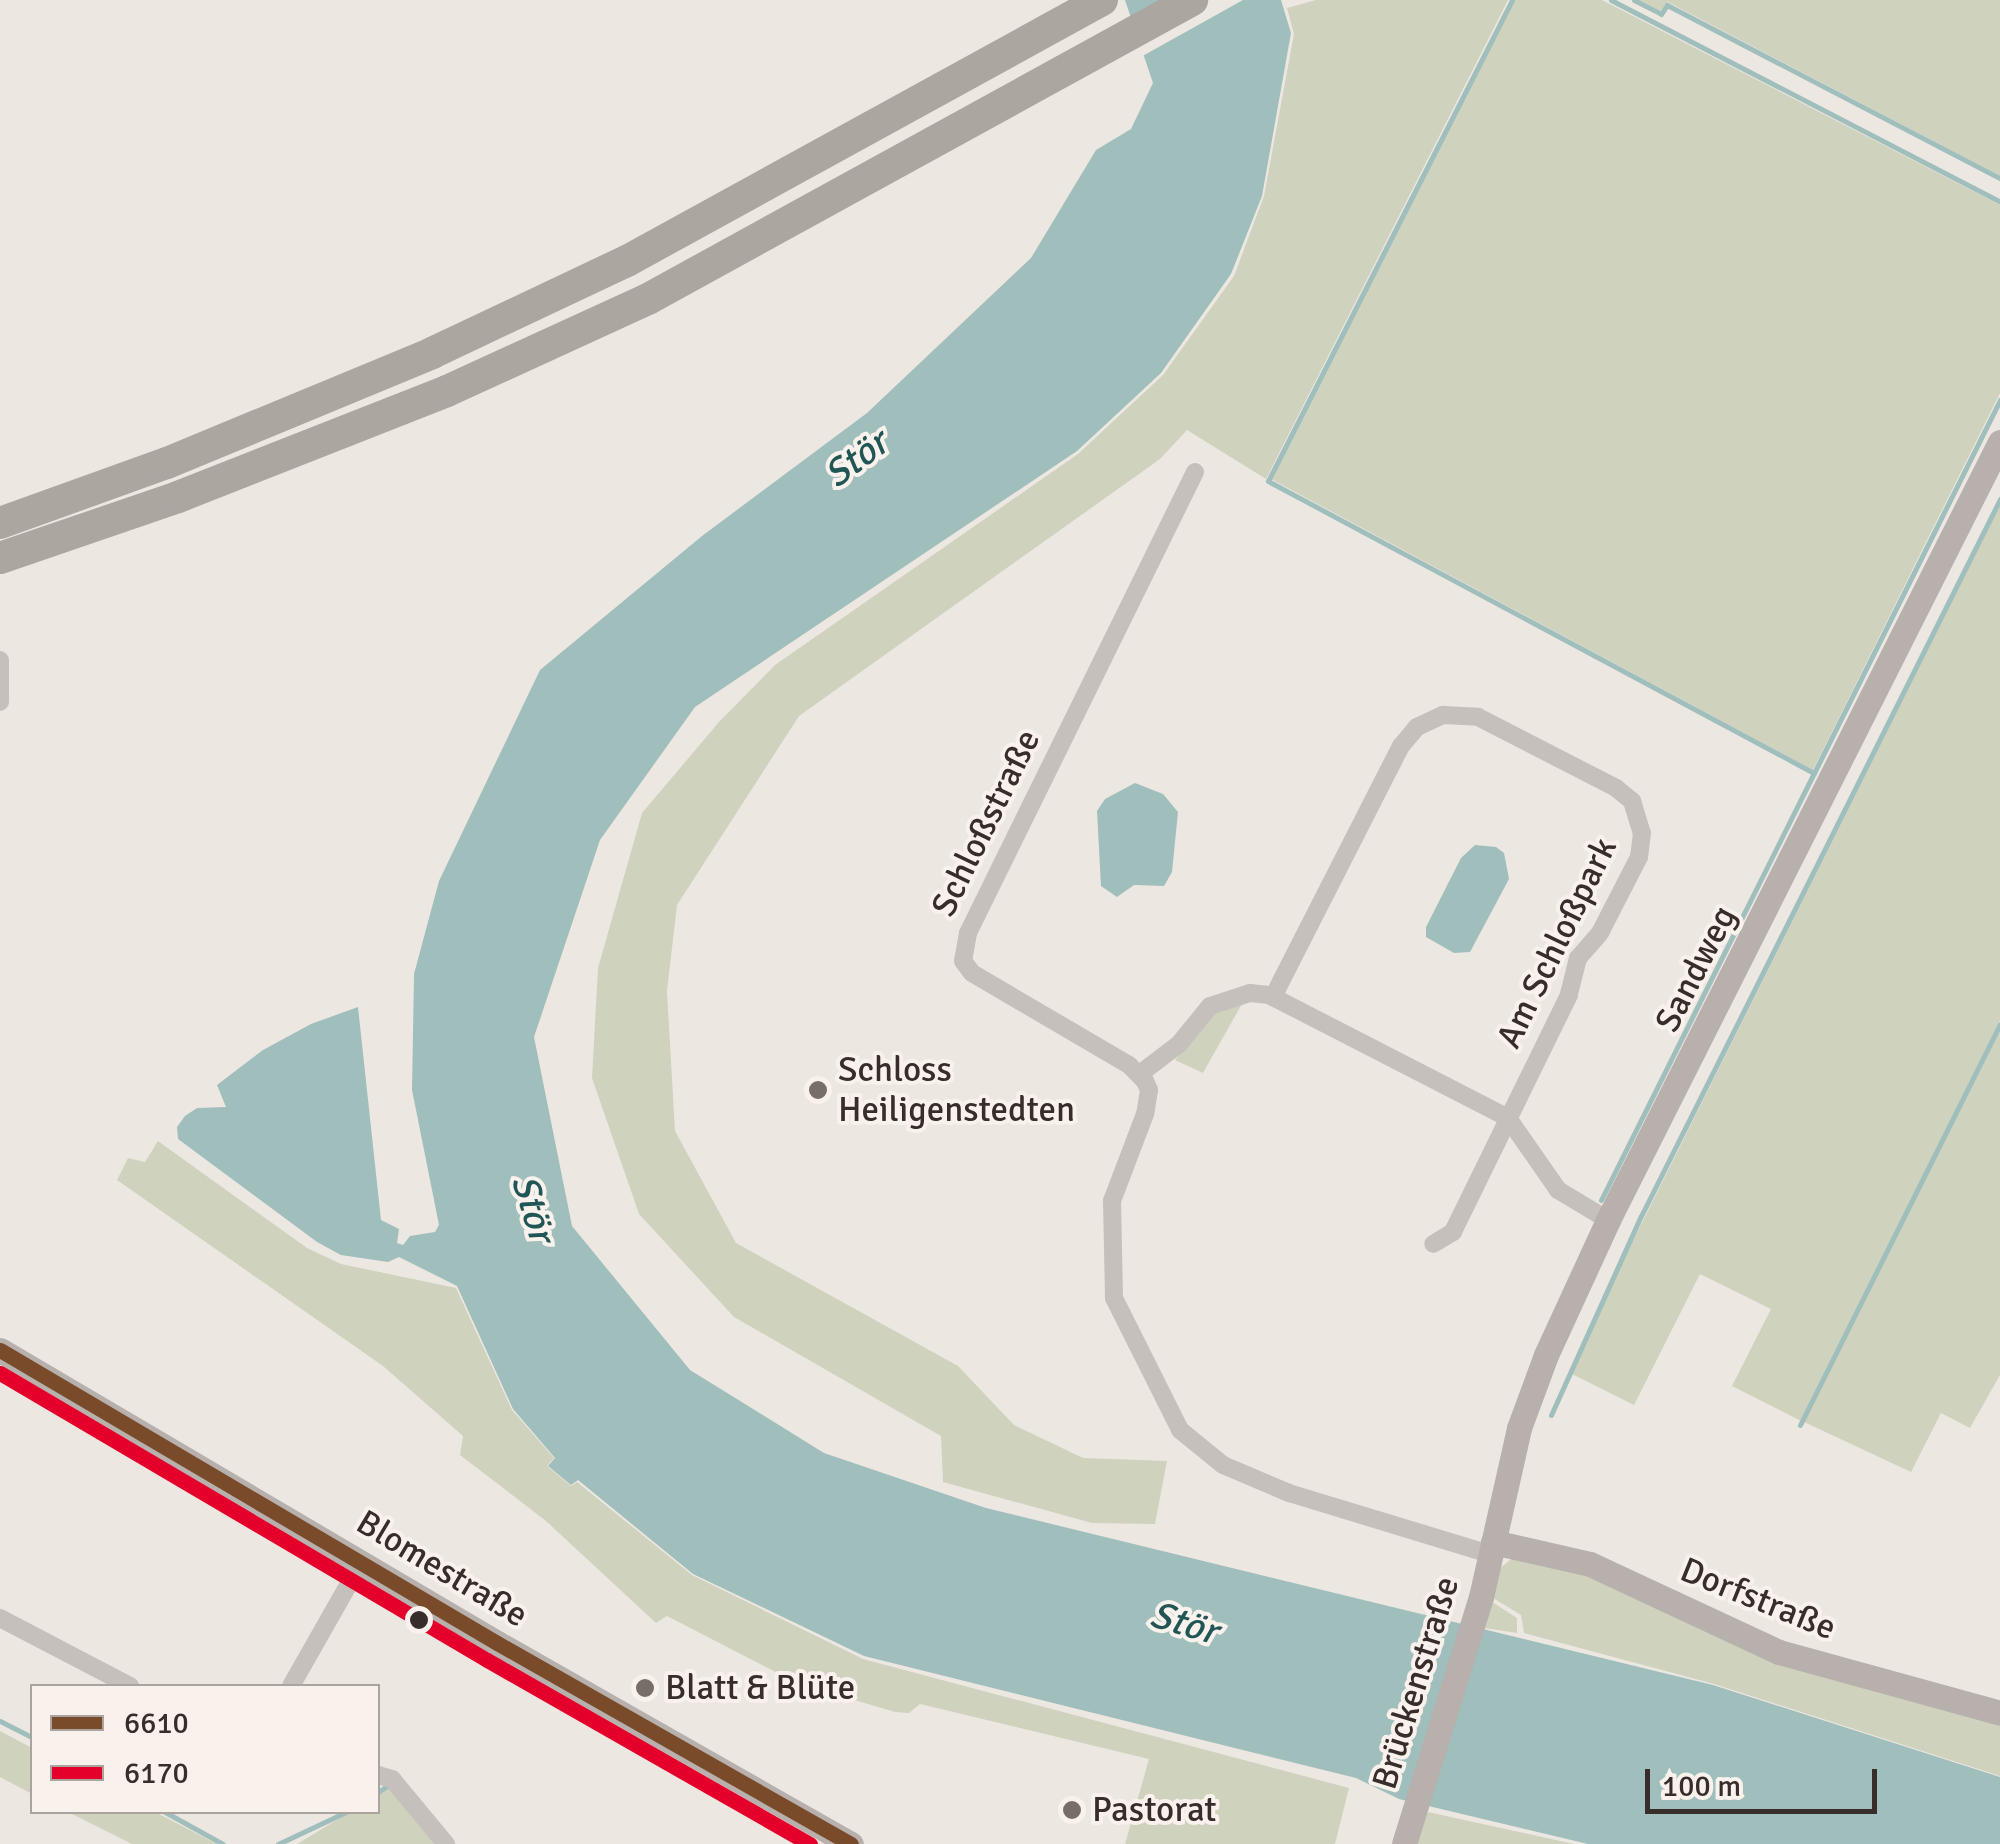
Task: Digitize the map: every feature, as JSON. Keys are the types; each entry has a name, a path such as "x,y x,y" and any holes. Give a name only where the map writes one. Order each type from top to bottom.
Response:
{"highway":[{"path":"0,523 202,448 432,352 592,278 1102,0"},
{"path":"0,558 178,496 447,392 648,299 1192,0"}],"street":[{"name":"Sandweg","path":"1491,1548 1519,1428 1546,1355 1608,1220 2000,442"},
{"name":"Schloßstraße","path":"1141,1073 972,973 964,967 962,951 1194,472"},
{"path":"0,660 0,702"},
{"name":"Am Schloßpark","path":"1273,997 1400,746 1417,727 1443,715 1478,717 1616,788 1632,801 1643,842 1639,857 1600,933 1578,958 1569,995 1452,1232 1433,1244"},
{"path":"1491,1548 1289,1493 1224,1465 1180,1430 1114,1298 1109,1222 1115,1192 1148,1103 1149,1090 1141,1073 1178,1044 1210,1006 1250,994 1273,997 1508,1118 1558,1190 1608,1220"},
{"name":"Blomestraße","path":"0,1350 850,1844"},
{"name":"Brückenstraße","path":"1404,1844 1479,1605 1491,1548"},
{"name":"Dorfstraße","path":"1491,1548 1590,1564 1778,1652 2000,1713"},
{"path":"292,1684 362,1561"},
{"path":"0,1618 126,1684"},
{"path":"380,1776 392,1779 446,1844"}],"green space":[{"path":"1316,0 1508,0 1266,479 1187,430 1160,459 799,716 677,905 667,991 675,1131 736,1243 958,1366 1014,1425 1083,1458 1167,1461 1155,1524 1092,1523 943,1482 941,1436 734,1317 639,1214 592,1078 598,968 642,813 719,722 775,665 1078,454 1163,375 1234,276 1264,196 1294,34 1287,8"},
{"path":"1515,0 1602,0 2000,205 2000,393 1813,770 1271,479"},
{"path":"1639,0 2000,0 2000,176 1668,2 1660,11"},
{"path":"2000,504 2000,1020 1801,1421 1732,1386 1771,1309 1700,1274 1634,1405 1570,1373"},
{"path":"1243,1002 1203,1073 1175,1060 1212,1012"},
{"path":"2000,1027 2000,1375 1970,1428 1941,1413 1911,1472 1804,1422"},
{"path":"158,1141 307,1248 341,1264 456,1288 512,1410 554,1458 547,1466 571,1486 577,1482 692,1575 863,1659 1349,1788 1335,1844 1125,1844 1149,1759 920,1704 909,1713 895,1712 797,1683 667,1616 656,1623 546,1521 460,1455 463,1436 383,1366 117,1180 128,1158 145,1162"},
{"path":"1536,1557 2000,1720 2000,1776 1714,1684 1524,1633 1521,1615 1493,1598 1498,1570 1511,1559"},
{"path":"1492,1602 1517,1618 1517,1633 1484,1628"},
{"path":"0,1731 30,1747 30,1793 0,1777"},
{"path":"390,1787 436,1844 297,1844 347,1814 380,1814 380,1794"},
{"path":"1428,1812 1574,1844 1415,1844"},
{"path":"72,1814 159,1814 217,1844 132,1844"}],"water":[{"name":"Stör","path":"1125,0 1281,0 1291,33 1262,196 1231,274 1161,373 1077,451 695,707 600,840 534,1037 572,1226 690,1370 824,1453 986,1508 1713,1685 2000,1777 2000,1844 1588,1844 1399,1799 1356,1778 864,1656 693,1574 578,1480 571,1485 548,1466 555,1458 513,1409 457,1286 399,1257 388,1262 341,1255 317,1242 178,1139 177,1127 197,1108 226,1107 217,1085 263,1050 311,1024 358,1007 381,1220 399,1229 397,1243 403,1245 410,1236 435,1232 439,1225 412,1090 414,974 439,881 540,670 702,536 867,413 1031,258 1096,150 1131,129 1153,83"},
{"path":"1135,783 1163,794 1178,812 1172,872 1164,886 1134,885 1117,897 1101,886 1097,811 1105,799"},
{"path":"1475,845 1496,847 1504,853 1509,879 1470,952 1454,953 1426,937 1426,927 1461,858"}],"pier":[{"path":"1163,0 1243,0 1139,58 1126,20"}],"waterway":[{"path":"1512,0 1268,481 1814,773 2000,400"},
{"path":"1611,0 2000,202"},
{"path":"1634,0 1661,14 1667,5 2000,178"},
{"path":"1551,1415 1641,1216 2000,499"},
{"path":"1601,1200 1814,773"},
{"path":"1800,1425 2000,1024"},
{"path":"0,1721 30,1736"},
{"path":"380,1791 387,1786"},
{"path":"169,1814 223,1844"},
{"path":"278,1844 342,1814"}],"transit line":[{"name":"6610","path":"0,1350 497,1643 851,1844"},
{"name":"6170","path":"0,1373 487,1660 810,1844"}],"place":[{"name":"Schloss Heiligenstedten","path":"818,1090"},
{"name":"Blatt & Blüte","path":"645,1688"},
{"name":"Pastorat","path":"1072,1810"}]}
